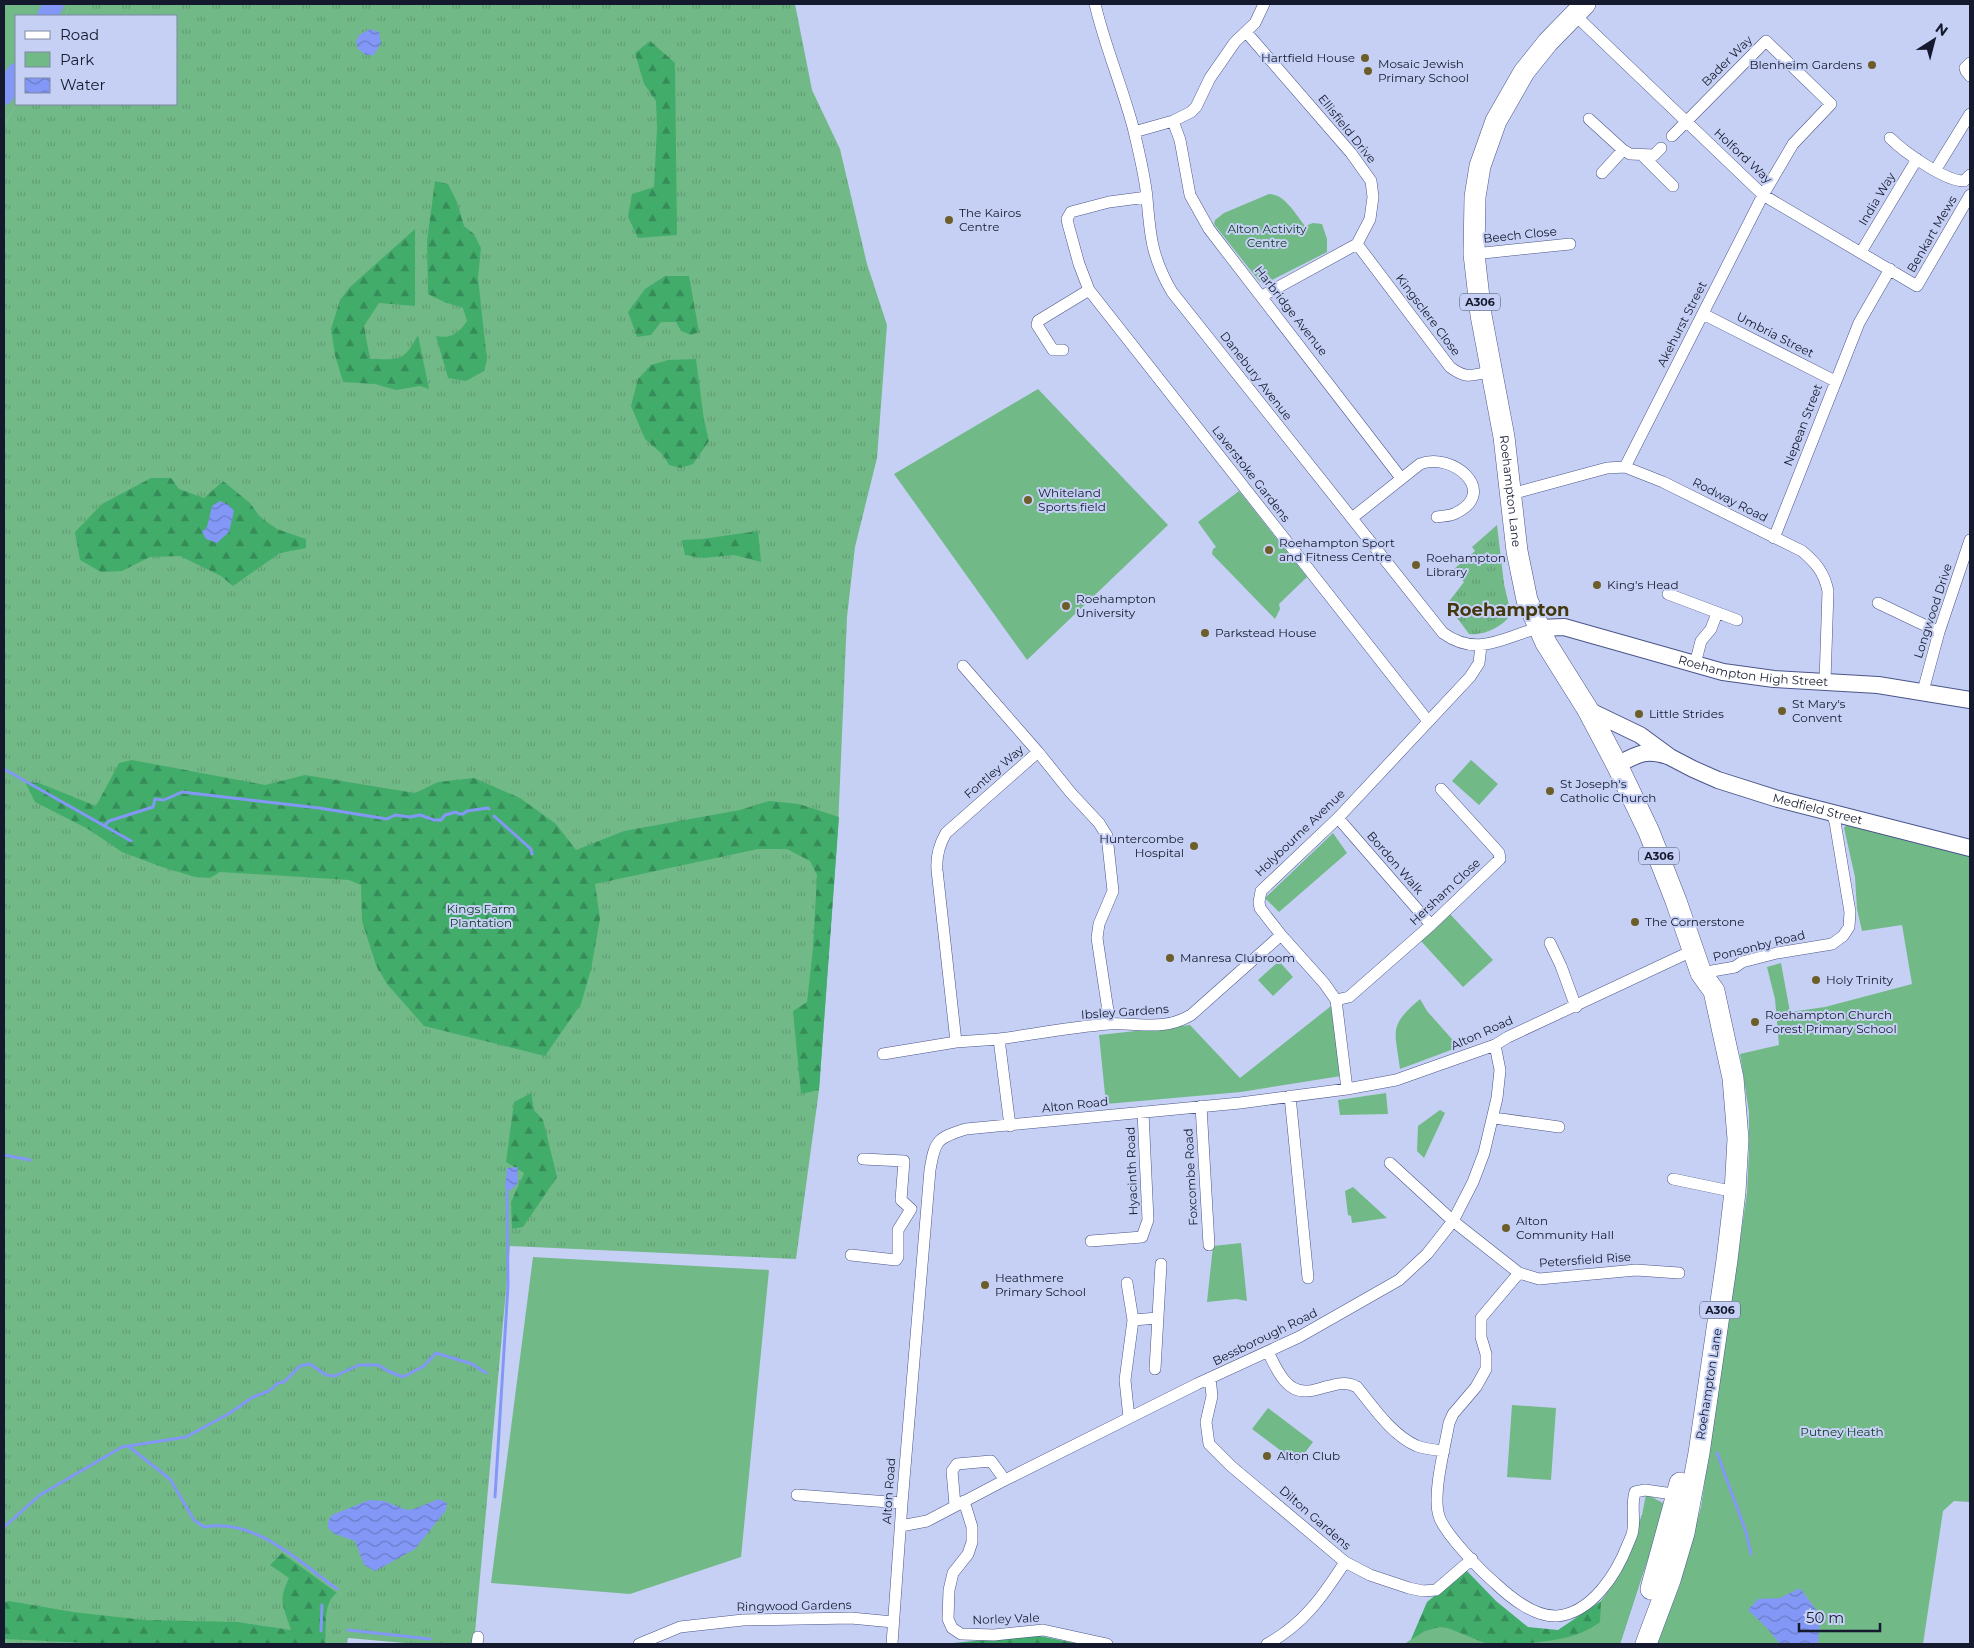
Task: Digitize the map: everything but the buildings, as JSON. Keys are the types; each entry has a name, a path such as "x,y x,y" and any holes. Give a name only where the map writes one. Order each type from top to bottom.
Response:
{"highway":[{"name":"Roehampton Lane","path":"1580,9 1548,42 1524,72 1496,121 1480,166 1475,196 1474,254 1481,314 1504,437 1521,575 1527,600 1554,658 1588,710 1649,832 1694,950 1701,974 1714,992 1733,1078 1738,1139 1729,1191 1723,1287 1685,1496 1684,1533 1670,1580 1646,1644"},
{"name":"Roehampton Lane","path":"1632,1644 1685,1496"}],"street":[{"name":"Danebury Avenue","path":"1095,4 1100,27 1134,132 1147,197 1149,232 1154,255 1163,277 1172,292 1443,633 1457,642 1481,646 1539,628"},
{"path":"1134,132 1173,121 1184,116 1196,106 1219,64 1235,42 1255,24 1264,4"},
{"name":"Holford Way","path":"1580,9 1686,122 1763,195 1917,286"},
{"name":"Ellisfield Drive","path":"1246,32 1351,152 1371,180 1374,197 1370,219 1356,244"},
{"name":"Bader Way","path":"1686,122 1766,41 1831,104"},
{"path":"1970,62 1965,68 1970,76"},
{"name":"Akehurst Street","path":"1625,467 1763,195 1793,144 1831,104"},
{"path":"1936,169 1970,114"},
{"path":"1589,119 1623,150 1630,154 1654,154 1661,148"},
{"name":"Harbridge Avenue","path":"1173,121 1180,140 1187,181 1194,202 1210,229 1401,478"},
{"path":"1672,136 1686,122"},
{"path":"1890,138 1917,160 1956,181 1968,182"},
{"path":"1602,173 1623,150"},
{"path":"1642,155 1673,186"},
{"name":"India Way","path":"1861,252 1917,160"},
{"name":"Benkart Mews","path":"1917,286 1970,195"},
{"name":"Laverstoke Gardens","path":"1147,197 1108,202 1071,212 1069,215 1068,224 1079,264 1089,290 1428,721"},
{"path":"1262,296 1356,244"},
{"name":"Kingsclere Close","path":"1356,244 1450,368 1460,375 1470,376 1492,371"},
{"name":"Beech Close","path":"1474,254 1570,244"},
{"name":"Nepean Street","path":"1774,538 1859,323 1890,269"},
{"path":"1063,350 1052,350 1037,325 1038,321 1089,290"},
{"name":"Umbria Street","path":"1703,314 1835,381"},
{"path":"1352,518 1420,464 1431,461 1450,464 1466,476 1474,489 1471,500 1455,514 1437,517"},
{"name":"Rodway Road","path":"1511,494 1607,468 1625,467 1663,482 1802,551 1817,564 1825,577 1828,591 1825,681"},
{"name":"Longwood Drive","path":"1923,691 1938,632 1968,557 1970,540"},
{"path":"1668,594 1737,620"},
{"path":"1878,603 1938,632"},
{"path":"1695,664 1701,641 1711,629 1717,613"},
{"name":"Roehampton High Street","path":"1539,628 1564,627 1740,675 1923,691 1970,700"},
{"name":"Holybourne Avenue","path":"1347,1089 1336,1000 1324,983 1281,935 1260,908 1261,891 1338,818 1476,669 1481,646"},
{"path":"963,666 1038,752"},
{"name":"Medfield Street","path":"1588,710 1640,735 1670,757 1693,770 1718,780 1778,799 1970,848"},
{"name":"Fontley Way","path":"956,1042 937,870 937,860 942,841 946,833 1038,752 1071,793 1099,823 1107,836 1113,891 1100,924 1097,938 1110,1024"},
{"name":"Medfield Street","path":"1617,765 1642,752 1654,752 1670,757"},
{"name":"Hersham Close","path":"1336,1000 1349,996 1431,925 1500,858 1499,853 1492,844 1441,789"},
{"name":"Ponsonby Road","path":"1701,974 1735,967 1742,962 1764,956 1832,944 1843,936 1849,927 1850,912 1842,859 1832,812"},
{"name":"Bordon Walk","path":"1338,818 1431,925"},
{"name":"Ibsley Gardens","path":"883,1054 956,1042 1110,1024 1141,1026 1182,1020 1191,1015 1281,935"},
{"path":"1550,943 1561,966 1576,1007"},
{"name":"Alton Road","path":"892,1644 930,1170 933,1150 939,1141 948,1135 966,1130 1290,1096 1347,1089 1396,1080 1495,1045 1508,1037 1576,1007 1694,950"},
{"path":"999,1038 1010,1126"},
{"name":"Bessborough Road","path":"901,1526 927,1521 1004,1480 1321,1325 1399,1280 1427,1254 1453,1221 1473,1182 1494,1118 1500,1070 1495,1045"},
{"path":"1290,1096 1308,1278"},
{"name":"Foxcombe Road","path":"1201,1106 1209,1245"},
{"name":"Hyacinth Road","path":"1091,1241 1142,1236 1148,1220 1143,1112"},
{"path":"1494,1118 1559,1127"},
{"path":"864,1159 904,1162 901,1200 911,1210 927,1211"},
{"name":"Petersfield Rise","path":"1390,1163 1453,1221 1519,1274 1539,1279 1636,1270 1679,1273"},
{"path":"1673,1179 1729,1191"},
{"path":"851,1255 896,1260 898,1257 898,1230 911,1210"},
{"path":"1154,1369 1161,1264"},
{"path":"1519,1274 1481,1318 1480,1337 1486,1354 1486,1369 1476,1387 1449,1423 1436,1500 1439,1518 1449,1534 1490,1580 1511,1597 1531,1610 1557,1616 1576,1610 1599,1594 1623,1559 1633,1530 1632,1501 1634,1492 1645,1490 1685,1496"},
{"path":"1127,1283 1133,1320 1125,1380 1129,1418"},
{"path":"1133,1320 1158,1318"},
{"path":"1268,1352 1279,1374 1295,1389 1306,1391 1349,1383 1357,1386 1389,1424 1406,1439 1419,1447 1444,1451"},
{"name":"Dilton Gardens","path":"1210,1378 1212,1396 1206,1422 1209,1444 1231,1466 1345,1562 1370,1575 1423,1591 1436,1590 1472,1559"},
{"name":"Norley Vale","path":"1004,1480 991,1461 957,1464 952,1471 960,1503 972,1527 972,1542 968,1554 952,1573 949,1590 948,1619 952,1628 961,1634 994,1635 1043,1630 1107,1644"},
{"path":"797,1495 902,1503"},
{"path":"1268,1644 1282,1636 1302,1620 1326,1591 1345,1562"},
{"name":"Ringwood Gardens","path":"639,1644 680,1627 750,1619 851,1618 893,1622"}],"green space":[{"path":"4,4 71,4 66,15 15,15 16,105 4,125"},
{"path":"71,4 795,4 812,90 840,149 867,264 887,325 877,458 855,547 847,617 838,828 819,1090 796,1259 510,1246 474,1644 416,1644 348,1638 347,1644 4,1644 4,125 16,105 178,105 178,15 66,15"},
{"path":"650,41 675,63 677,235 638,238 628,217 632,194 654,187 657,128 656,101 644,84 635,53"},
{"path":"435,181 448,184 457,202 464,226 474,234 481,248 478,278 487,360 484,371 466,381 448,378 436,336 450,336 461,329 467,321 463,308 428,294 427,241"},
{"name":"Alton Activity Centre","path":"1269,194 1280,197 1285,201 1305,226 1313,223 1322,224 1327,239 1327,252 1264,284 1259,281 1214,224 1215,220 1224,213"},
{"path":"415,229 415,306 379,303 364,326 370,359 399,358 408,351 418,335 429,389 420,386 396,390 375,384 343,382 335,355 331,329 340,300 350,287"},
{"path":"665,276 689,276 699,332 691,335 681,331 676,322 661,322 651,335 637,337 628,312 645,289"},
{"path":"696,359 704,420 709,441 693,464 681,468 669,465 663,455 645,439 631,406 638,379 651,365 668,360"},
{"name":"Whiteland Sports field","path":"1038,389 1168,525 1027,660 894,474"},
{"path":"151,478 171,478 179,489 204,498 223,481 250,503 260,517 277,529 306,539 306,548 280,553 233,586 221,576 180,556 150,557 122,571 101,572 80,560 75,532 102,504"},
{"path":"1239,491 1307,577 1279,604 1280,609 1275,619 1212,554 1213,549 1216,547 1198,522"},
{"path":"1497,525 1504,584 1511,614 1499,626 1487,632 1469,634 1447,604 1464,582 1454,569 1475,551 1472,547"},
{"path":"758,531 761,562 734,555 703,558 685,555 682,540"},
{"name":"Kings Farm Plantation","path":"132,760 265,785 305,775 415,793 438,782 474,778 520,798 556,824 576,850 624,831 740,810 769,801 799,804 839,817 819,1090 801,1094 793,1011 807,1002 813,948 817,875 810,861 787,849 758,849 595,884 600,919 591,969 581,1004 545,1056 424,1026 387,984 376,965 362,921 361,885 349,880 220,872 210,878 195,877 162,867 122,852 88,829 35,802 25,782 39,783 96,806 119,763"},
{"path":"1471,760 1498,784 1479,805 1452,781"},
{"name":"Putney Heath","path":"1848,823 1970,856 1970,1502 1954,1501 1943,1511 1923,1644 1657,1644 1680,1584 1701,1507 1747,1193 1749,1112 1740,1054 1779,1045 1775,999 1767,967 1781,963 1790,1012 1825,1007 1912,984 1902,925 1862,931 1857,909 1855,877 1844,828"},
{"path":"1333,833 1347,853 1279,912 1265,898"},
{"path":"1450,914 1493,960 1463,987 1421,941"},
{"path":"1279,961 1293,977 1273,996 1258,980"},
{"path":"1420,999 1427,1011 1459,1047 1400,1069 1396,1037 1398,1023"},
{"path":"1331,1006 1341,1076 1241,1092 1106,1104 1099,1035 1190,1025 1240,1078"},
{"path":"531,1093 534,1110 543,1120 557,1177 523,1227 512,1229 511,1202 524,1173 506,1162 514,1102"},
{"path":"1386,1093 1388,1114 1340,1115 1338,1100"},
{"path":"1440,1110 1445,1113 1424,1158 1417,1151 1418,1126"},
{"path":"1353,1187 1387,1218 1352,1223 1351,1216 1348,1215 1345,1191"},
{"path":"1241,1243 1247,1301 1236,1299 1207,1302 1213,1246"},
{"path":"533,1257 769,1270 741,1557 630,1594 491,1583"},
{"path":"1512,1405 1556,1408 1551,1480 1507,1477"},
{"path":"1268,1408 1313,1442 1297,1463 1252,1429"},
{"path":"1646,1494 1665,1504 1620,1644 1523,1644 1572,1636 1600,1622 1601,1601 1616,1581 1628,1558 1642,1515"},
{"path":"1642,1515 1657,1530 1620,1644 1409,1644 1427,1602 1466,1570 1496,1601 1528,1627 1558,1630 1601,1601 1616,1581 1628,1558"},
{"path":"282,1553 337,1593 332,1597 327,1609 325,1644 111,1644 4,1639 4,1602 9,1601 73,1612 144,1620 237,1622 291,1630 283,1604 283,1593 289,1578 270,1565"},
{"path":"1440,1627 1448,1628 1487,1644 1404,1644 1425,1631"},
{"path":"1035,1635 1079,1644 943,1644"}],"water":[{"path":"370,29 379,32 381,43 374,55 366,55 358,49 356,42 359,35"},
{"path":"220,501 229,505 234,511 229,532 217,543 206,539 202,532 207,527 212,506"},
{"path":"518,1167 517,1184 507,1192 505,1186 507,1168"},
{"path":"439,1499 447,1503 446,1510 415,1549 375,1571 364,1565 355,1541 335,1534 328,1528 328,1521 332,1515 369,1500 384,1501 407,1510"},
{"path":"1800,1588 1820,1615 1818,1644 1780,1644 1748,1610 1758,1599 1780,1598"}],"waterway":[{"path":"48,15 54,4"},
{"path":"4,95 15,75"},
{"path":"4,769 131,841"},
{"path":"104,826 109,821 153,807 155,799 164,800 182,792 319,808 387,819 395,815 410,817 420,815 434,820 441,820 445,815 456,812 463,814 467,811 489,809"},
{"path":"494,816 531,849 532,854"},
{"path":"4,1155 30,1160"},
{"path":"495,1497 508,1285 507,1192"},
{"path":"4,1527 40,1495 122,1447 186,1437 230,1413 253,1397 269,1391 278,1383 284,1382 300,1366 310,1364 326,1375 335,1376 359,1365 378,1365 403,1377 424,1366 436,1353 472,1364 486,1373"},
{"path":"128,1446 170,1479 194,1520 204,1527 223,1526 259,1535 291,1555 337,1589"},
{"path":"1717,1453 1746,1532 1751,1554"},
{"path":"321,1631 322,1605"},
{"path":"348,1630 430,1639"}],"place":[{"name":"Hartfield House","path":"1365,58"},
{"name":"Blenheim Gardens","path":"1872,65"},
{"name":"Mosaic Jewish Primary School","path":"1368,71"},
{"name":"The Kairos Centre","path":"949,220"},
{"name":"Whiteland Sports field","path":"1028,500"},
{"name":"Roehampton Sport and Fitness Centre","path":"1269,550"},
{"name":"Roehampton Library","path":"1416,565"},
{"name":"King's Head","path":"1597,585"},
{"name":"Roehampton University","path":"1066,606"},
{"name":"Parkstead House","path":"1205,633"},
{"name":"St Mary's Convent","path":"1782,711"},
{"name":"Little Strides","path":"1639,714"},
{"name":"St Joseph's Catholic Church","path":"1550,791"},
{"name":"Huntercombe Hospital","path":"1194,846"},
{"name":"The Cornerstone","path":"1635,922"},
{"name":"Manresa Clubroom","path":"1170,958"},
{"name":"Holy Trinity","path":"1816,980"},
{"name":"Roehampton Church Forest Primary School","path":"1755,1022"},
{"name":"Alton Community Hall","path":"1506,1228"},
{"name":"Heathmere Primary School","path":"985,1285"},
{"name":"Alton Club","path":"1267,1456"}],"district":[{"name":"Roehampton","path":"1508,610"}]}
